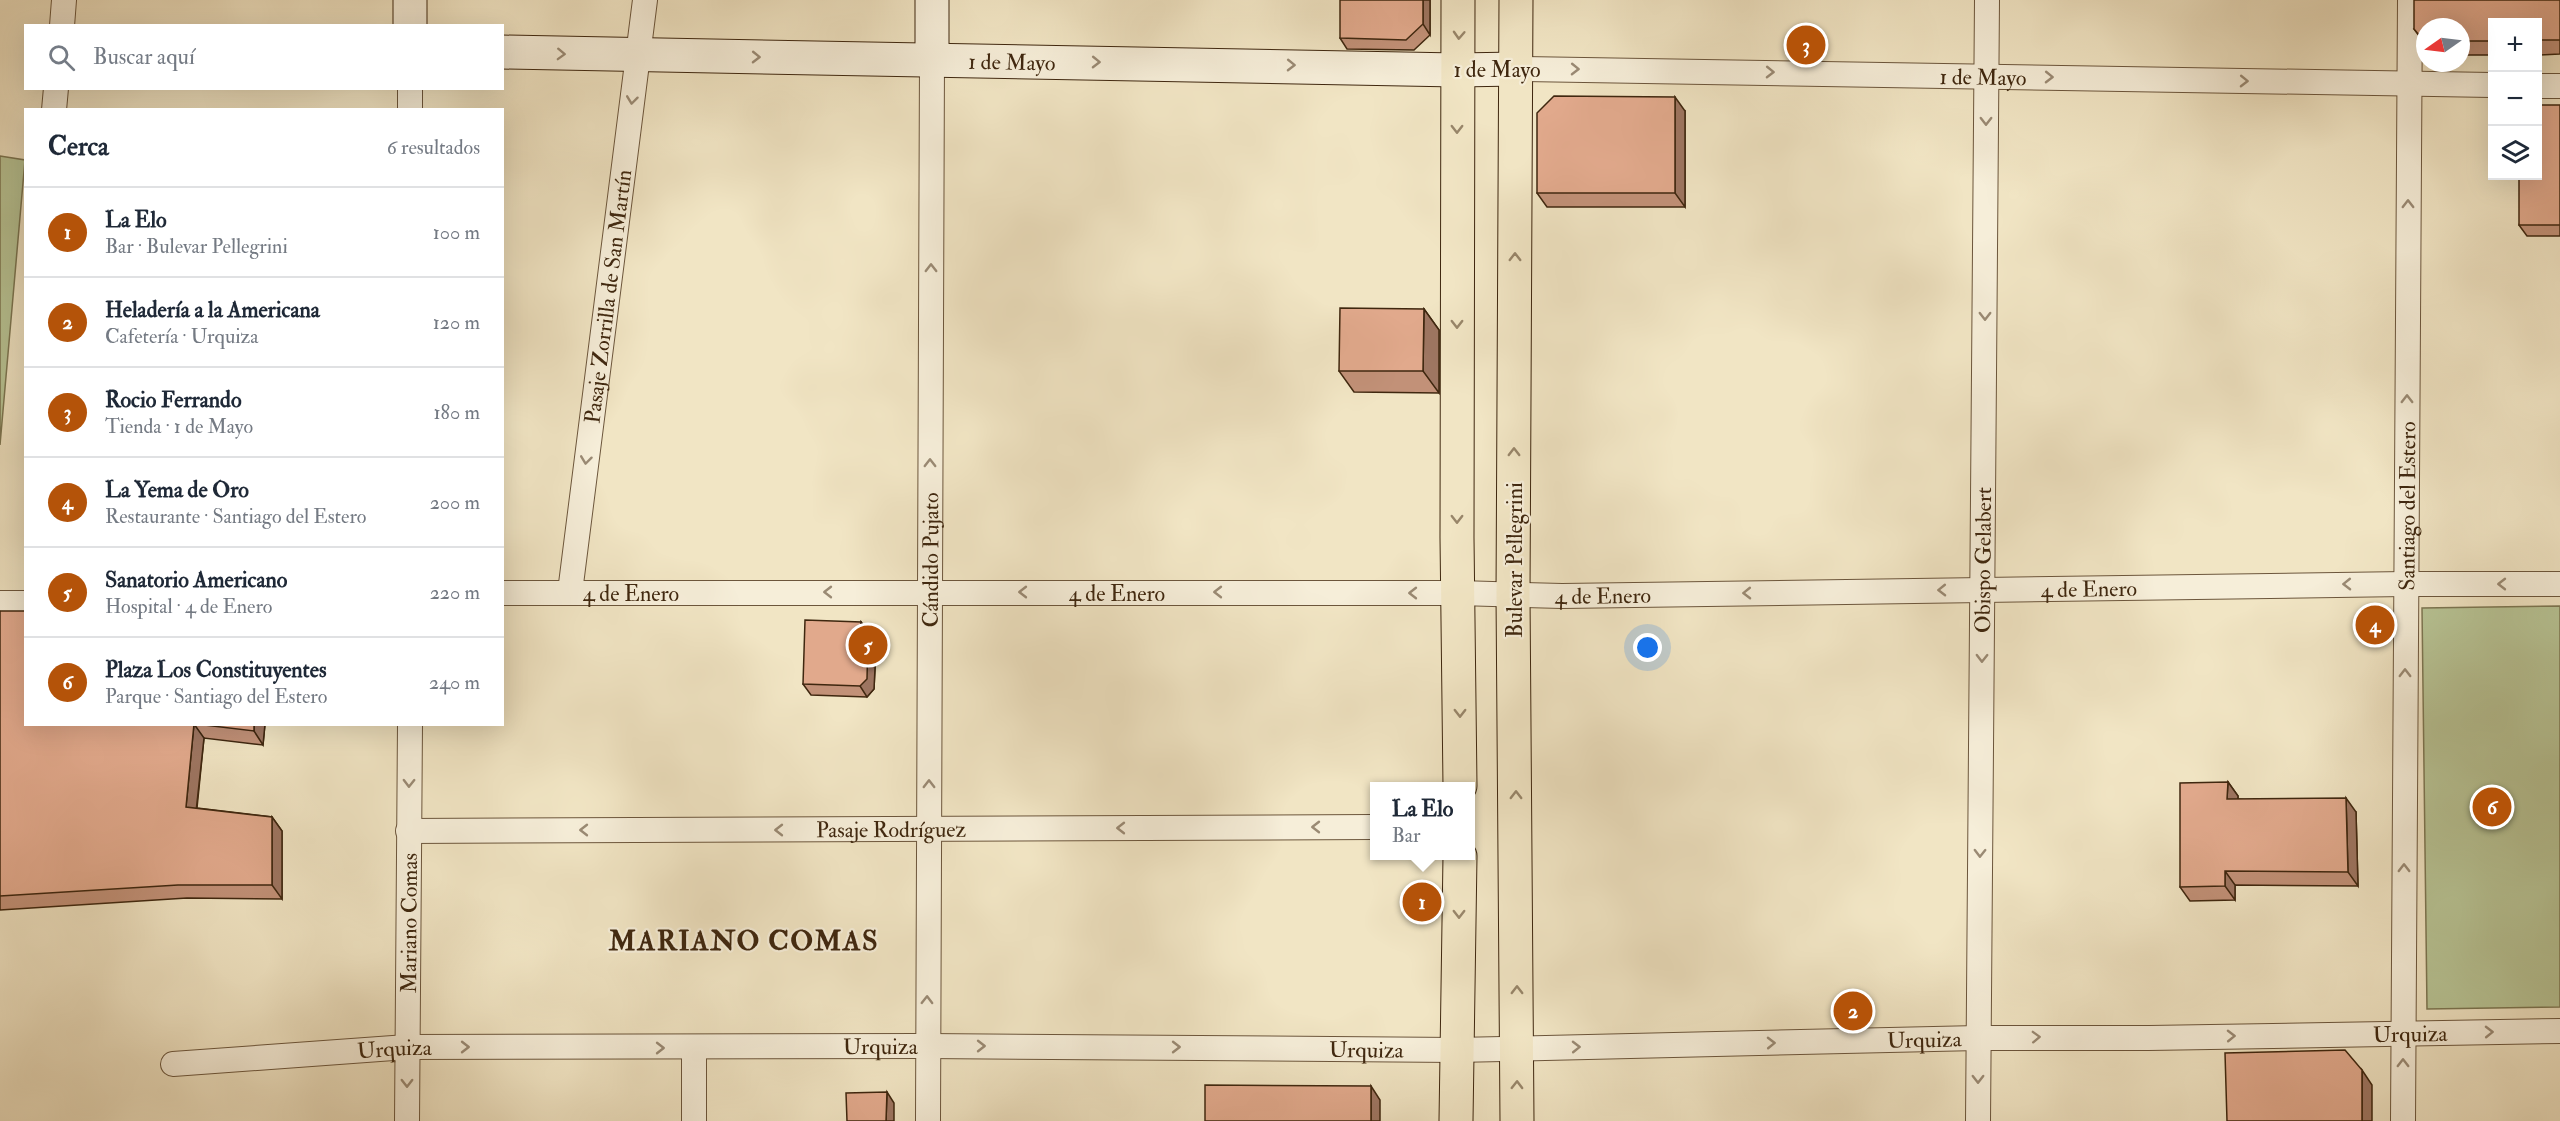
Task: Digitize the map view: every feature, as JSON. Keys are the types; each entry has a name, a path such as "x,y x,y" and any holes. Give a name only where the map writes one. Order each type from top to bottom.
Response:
{"main road":[{"path":"410,0 410,24"},
{"name":"Cándido Pujato","path":"932,0 932,58"},
{"path":"1458,0 1457,538 1460,782"},
{"name":"Bulevar Pellegrini","path":"1516,0 1513,595 1516,1121"},
{"name":"1 de Mayo","path":"504,52 638,56 932,58 1457,70 1517,69"},
{"path":"1456,1121 1460,860"}],"street":[{"path":"62,24 64,0"},
{"name":"Pasaje Zorrilla de San Martín","path":"570,592 645,0"},
{"name":"Obispo Gelabert","path":"1978,1121 1986,0"},
{"name":"Santiago del Estero","path":"2403,1121 2410,0"},
{"name":"Cándido Pujato","path":"928,1121 932,58"},
{"name":"1 de Mayo","path":"1517,69 2488,85"},
{"path":"2542,86 2560,86"},
{"path":"54,108 56,90"},
{"path":"410,90 410,108"},
{"name":"4 de Enero","path":"504,593 1459,593 1513,595 2560,584"},
{"path":"0,603 24,603"},
{"name":"Mariano Comas","path":"407,1121 410,726"},
{"name":"Pasaje Rodríguez","path":"408,831 1370,827"},
{"name":"Urquiza","path":"173,1065 407,1047 927,1046 1456,1050 1978,1038 2149,1038 2560,1031"},
{"path":"694,1048 694,1121"}],"green space":[{"path":"0,156 24,160 24,171 0,445"},
{"path":"2560,606 2560,1007 2427,1009 2422,608"}],"building":[{"path":"1340,0 1423,0 1423,24 1406,40 1340,38"},
{"path":"2414,0 2560,0 2560,40 2542,40 2542,18 2488,18 2488,41 2470,41 2470,18 2416,18 2416,31 2414,29"},
{"path":"1554,96 1675,97 1675,193 1537,193 1537,113"},
{"path":"2542,105 2560,105 2560,225 2519,225 2519,180 2542,180"},
{"path":"1340,308 1424,309 1423,371 1339,371"},
{"path":"0,611 24,611 24,726 194,726 186,807 272,817 272,885 178,885 0,896"},
{"path":"805,620 861,622 860,639 868,637 867,679 860,686 803,684"},
{"path":"213,726 254,726 254,731"},
{"path":"2228,782 2227,799 2346,798 2348,872 2225,871 2225,886 2180,887 2180,783"},
{"path":"2345,1050 2362,1070 2362,1121 2227,1121 2225,1053"},
{"path":"1205,1085 1371,1086 1371,1121 1205,1121"},
{"path":"887,1092 886,1121 847,1121 846,1093"}],"place":[{"name":"Rocio Ferrando","path":"1806,45"},
{"name":"La Yema de Oro","path":"2375,625"},
{"name":"Sanatorio Americano","path":"868,645"},
{"name":"Plaza Los Constituyentes","path":"2492,807"},
{"name":"La Elo","path":"1422,902"},
{"name":"Heladería a la Americana","path":"1853,1011"}],"district":[{"name":"MARIANO COMAS","path":"744,940"}]}
